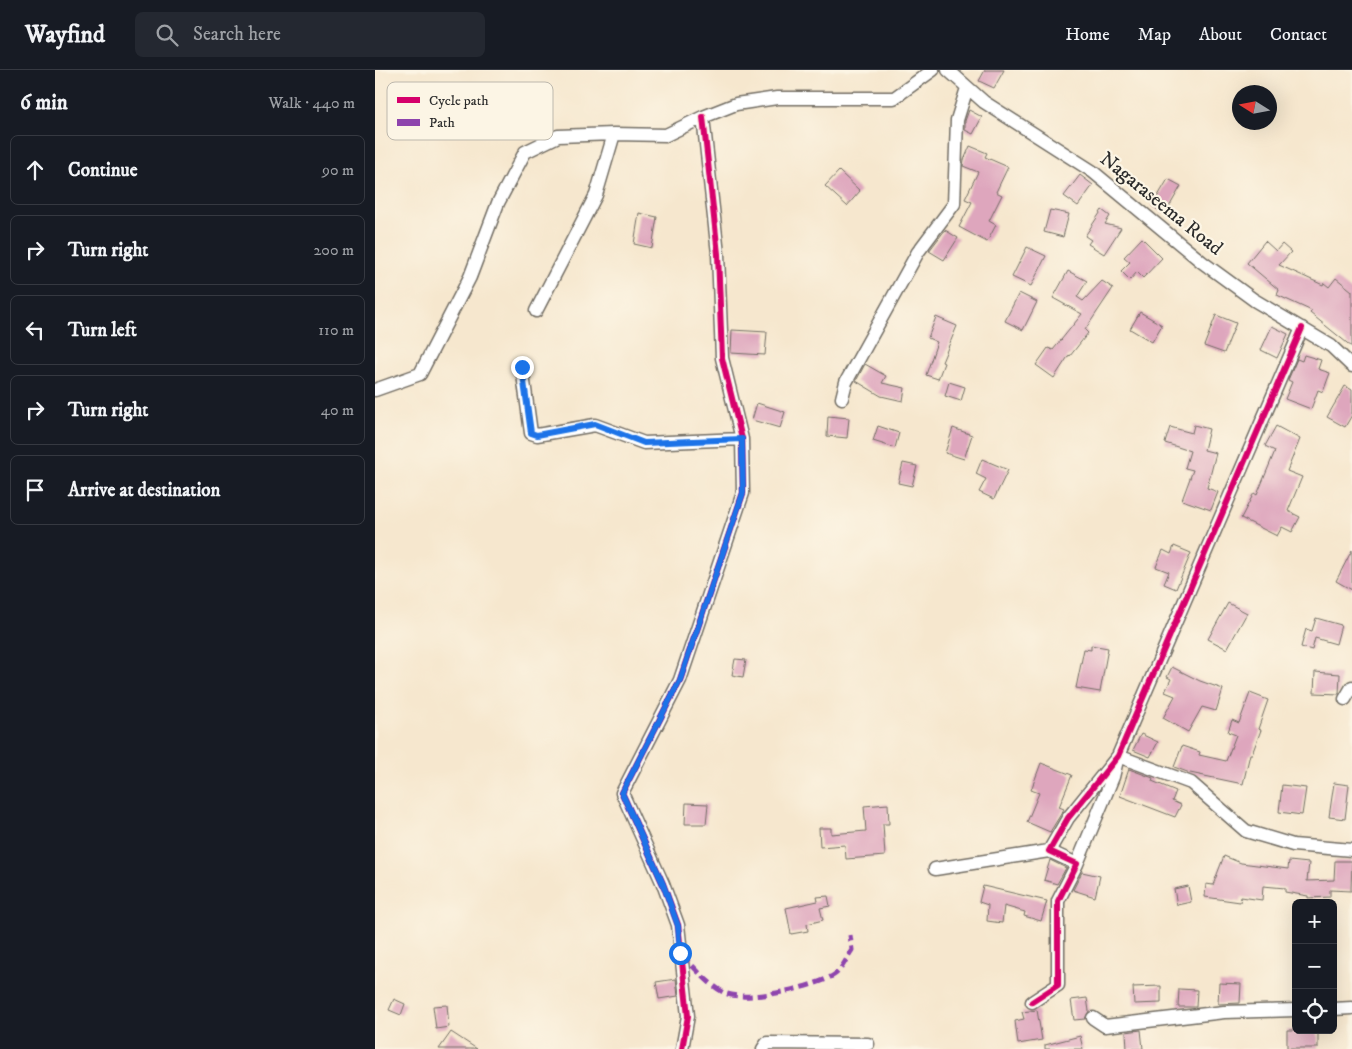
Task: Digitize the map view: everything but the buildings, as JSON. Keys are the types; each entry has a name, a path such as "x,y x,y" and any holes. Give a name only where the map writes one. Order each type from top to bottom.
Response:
{"street":[{"path":"553,138 558,136 615,134 666,135 703,116 736,104 777,98 894,98 933,70"},
{"name":"Nagaraseema Road","path":"947,70 984,102 1092,170 1202,262 1254,300 1331,346 1352,366"},
{"path":"842,398 846,382 918,252 954,204 957,120 967,88"},
{"path":"682,1049 688,1016 678,926 663,884 622,793 680,680 743,493 742,439 722,358 718,254 703,116"},
{"path":"536,311 596,195 615,134"},
{"path":"375,390 420,374 470,277 498,203 525,152 550,140"},
{"path":"1032,1002 1058,985 1058,901 1077,864 1113,777 1118,756 1302,328"},
{"path":"522,367 531,433 537,435 595,424 644,443 742,439"},
{"path":"1345,699 1352,687"},
{"path":"1118,756 1191,783 1247,831 1293,845 1352,850"},
{"path":"1049,851 1068,818 1118,756"},
{"path":"935,869 1049,851 1077,864"},
{"path":"1337,1009 1352,1008"},
{"path":"1093,1018 1105,1026 1224,1012 1292,1010"},
{"path":"763,1049 767,1043 868,1044"}],"marked path":[{"path":"682,955 708,981 725,993 735,996 764,995 797,989 825,980 837,973 852,950 850,935"}],"cycle path":[{"path":"682,1049 688,1016 678,925 663,884 622,793 680,680 743,493 742,439 722,358 718,254 703,117"},
{"path":"1032,1002 1058,985 1058,901 1077,864 1049,851 1068,818 1118,756 1302,328"}],"route":[{"path":"522,367 531,433 537,435 595,424 644,443 742,439 743,493 680,680 622,793 663,884 678,926 680,953"}]}
